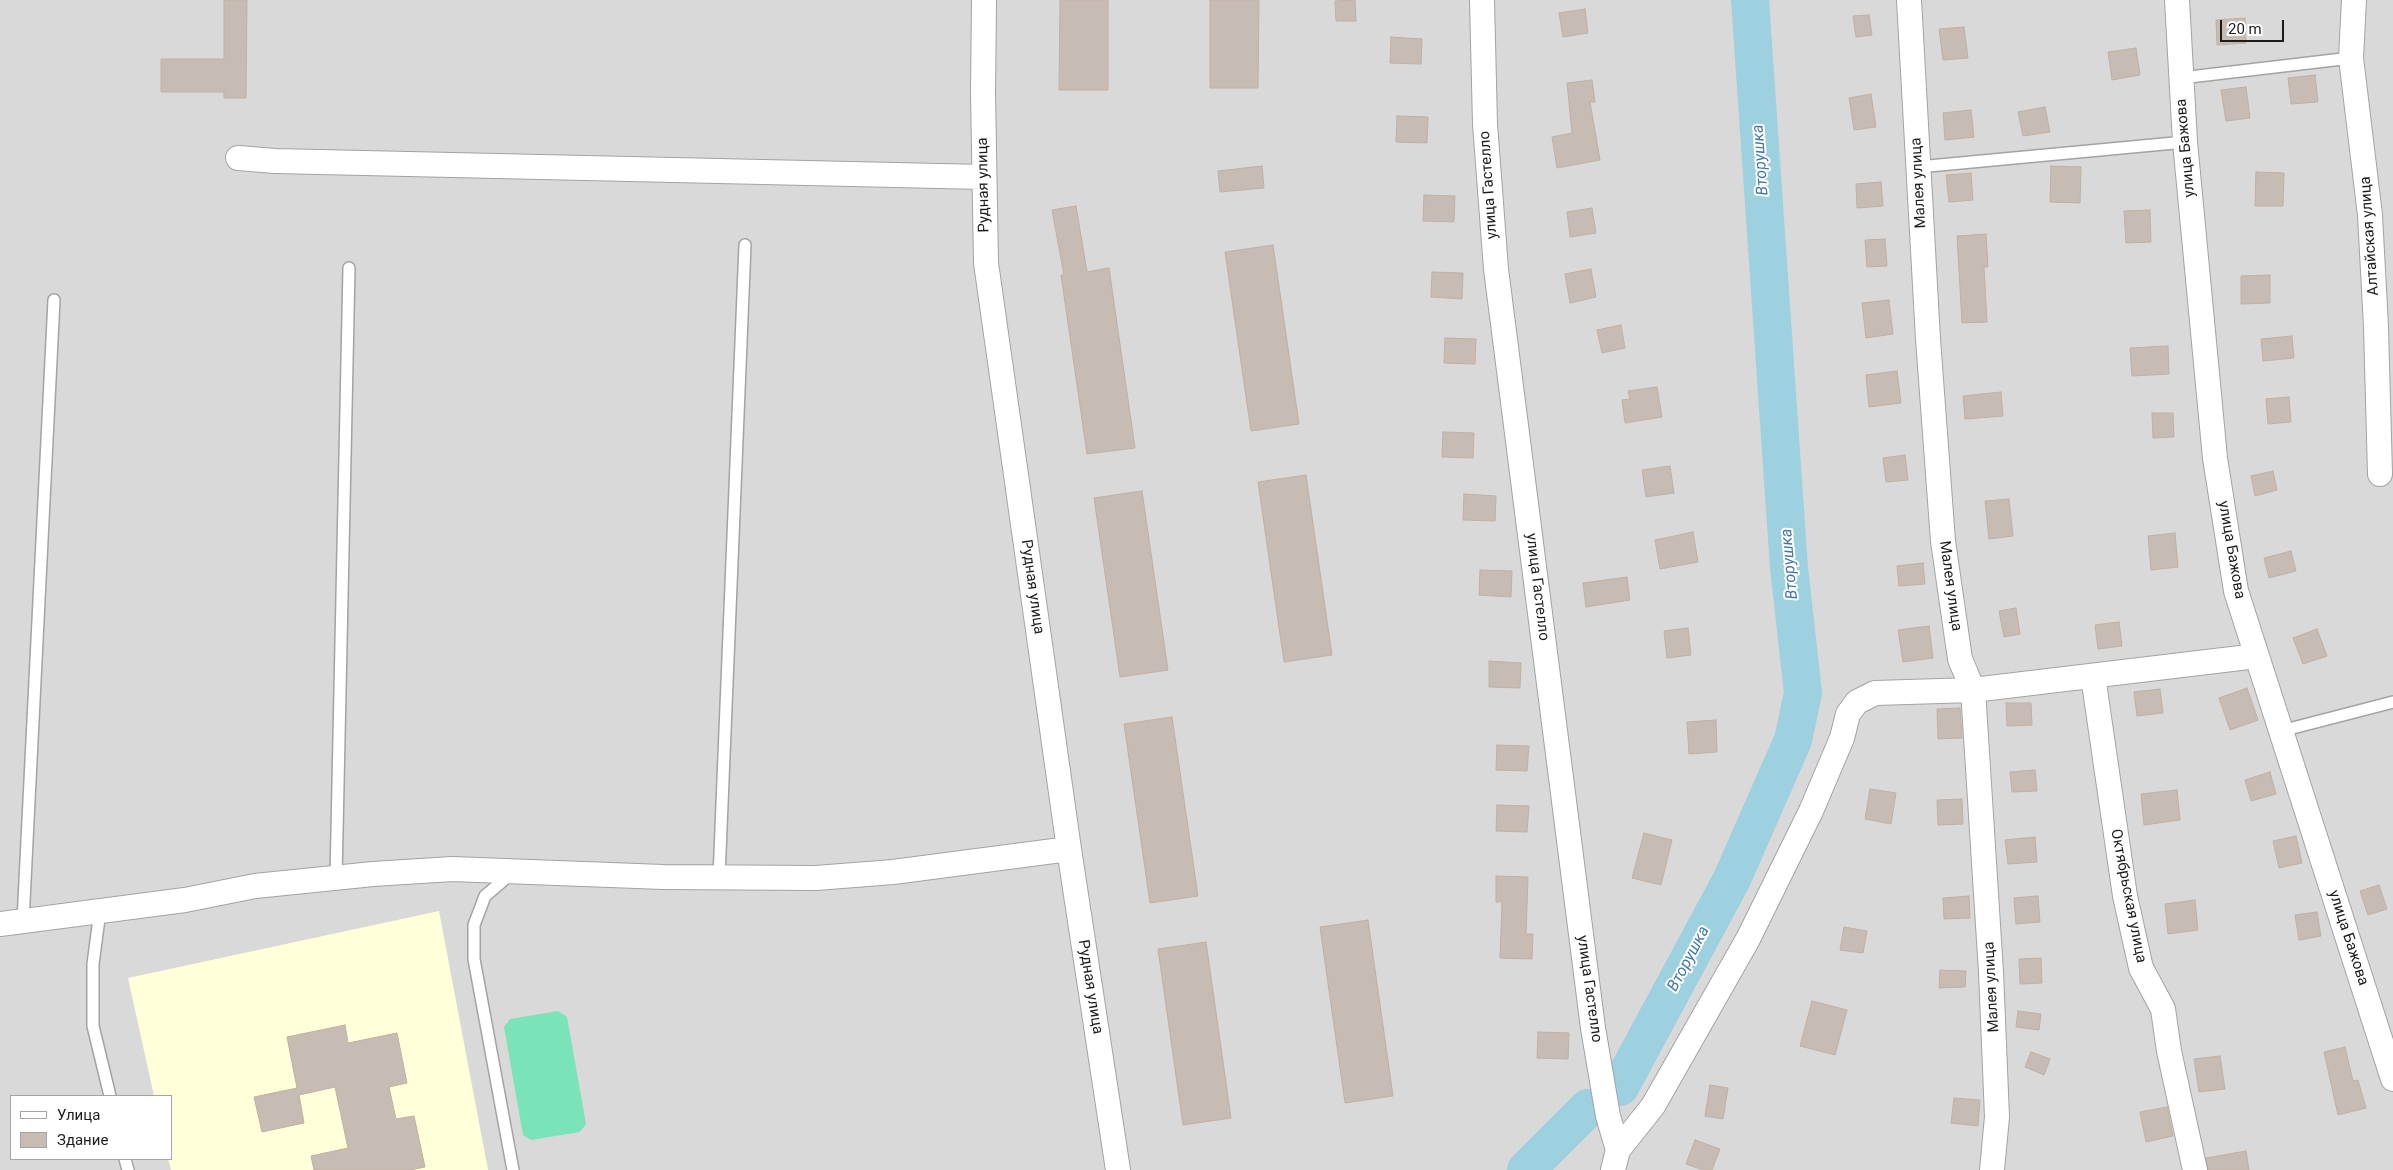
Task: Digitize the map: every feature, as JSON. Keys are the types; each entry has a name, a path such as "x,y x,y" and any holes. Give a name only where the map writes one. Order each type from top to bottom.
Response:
{"street":[{"name":"Рудная улица","path":"984,0 986,263 1069,849 1118,1170"},
{"name":"улица Гастелло","path":"1482,0 1485,124 1496,269 1593,1028 1616,1160"},
{"name":"Малея улица","path":"1909,0 1943,541 1960,659 1973,690 1992,972 1997,1117 1992,1170"},
{"name":"улица Бажова","path":"2177,0 2185,142 2215,458 2236,590 2393,1079"},
{"name":"Алтайская улица","path":"2354,0 2351,58 2370,215 2376,327 2380,474"},
{"path":"238,158 275,161 984,177"},
{"path":"1616,1160 1653,1106 1748,939 1811,811 1842,738 1848,714 1857,702 1875,693 1973,690 2257,656"},
{"name":"Октябрьская улица","path":"2093,676 2125,896 2141,968 2163,1009 2169,1051 2195,1170"},
{"path":"0,924 185,900 255,886 452,869 816,878 893,872 1069,849"}],"lane":[{"path":"2181,78 2351,58"},
{"path":"1918,167 2185,142"},
{"path":"719,877 746,246"},
{"path":"336,878 349,268"},
{"path":"23,921 54,300"},
{"path":"2281,731 2393,702"},
{"path":"513,871 485,896 474,926 474,959 513,1170"},
{"path":"100,911 94,964 93,1026 110,1095"}],"shaded area":[{"path":"0,0 2393,0 2393,1170 0,1170"},
{"path":"439,911 488,1170 171,1170 168,1160 172,1160 172,1095 154,1095 128,978"}],"green space":[{"path":"558,1011 567,1017 586,1124 580,1132 531,1140 523,1135 504,1027 510,1019"}],"building":[{"path":"224,0 247,0 246,98 224,98 224,92 161,92 161,59 224,59"},
{"path":"1060,0 1108,0 1108,90 1059,90"},
{"path":"1210,0 1259,0 1258,88 1210,88"},
{"path":"1355,0 1356,21 1336,21 1335,1"},
{"path":"1585,9 1588,33 1563,37 1559,13"},
{"path":"1869,15 1872,35 1856,37 1853,16"},
{"path":"2245,18 2246,43 2217,45 2216,20"},
{"path":"1964,27 1968,58 1943,60 1939,29"},
{"path":"1391,37 1422,39 1421,64 1390,63"},
{"path":"2136,48 2140,75 2112,80 2108,52"},
{"path":"2315,75 2318,102 2291,104 2288,78"},
{"path":"1592,80 1595,102 1590,102 1600,160 1557,168 1552,137 1572,133 1567,83"},
{"path":"2246,87 2250,118 2226,121 2221,90"},
{"path":"1871,94 1876,127 1854,130 1849,98"},
{"path":"2045,107 2050,132 2023,136 2018,112"},
{"path":"1971,110 1974,137 1945,140 1943,113"},
{"path":"1397,116 1428,117 1427,143 1396,142"},
{"path":"1262,166 1264,188 1220,192 1218,171"},
{"path":"2051,166 2081,167 2080,203 2050,202"},
{"path":"2256,172 2284,173 2283,206 2255,206"},
{"path":"1971,173 1973,200 1949,202 1946,175"},
{"path":"1881,182 1883,206 1857,208 1856,184"},
{"path":"1424,195 1455,196 1454,222 1423,221"},
{"path":"1076,206 1087,272 1109,268 1135,448 1087,454 1061,275 1064,275 1052,210"},
{"path":"1592,208 1596,233 1570,237 1567,212"},
{"path":"2150,210 2151,242 2126,243 2124,211"},
{"path":"1986,234 1988,267 1984,267 1987,322 1962,323 1957,236"},
{"path":"1885,239 1887,266 1867,267 1865,240"},
{"path":"1273,245 1299,424 1251,431 1225,252"},
{"path":"1591,269 1596,297 1570,303 1565,274"},
{"path":"1432,272 1463,273 1462,299 1431,297"},
{"path":"2270,275 2270,303 2241,304 2241,276"},
{"path":"1889,300 1893,334 1866,338 1862,303"},
{"path":"1621,325 1625,348 1602,353 1597,330"},
{"path":"2292,336 2294,358 2263,361 2261,339"},
{"path":"1445,338 1476,339 1475,364 1444,363"},
{"path":"2168,346 2169,374 2132,376 2130,348"},
{"path":"1897,371 1901,403 1869,407 1866,375"},
{"path":"1657,387 1662,417 1625,423 1622,400 1630,399 1628,391"},
{"path":"2001,392 2003,416 1965,419 1963,396"},
{"path":"2289,397 2291,422 2268,424 2266,399"},
{"path":"2152,413 2173,413 2174,437 2153,438"},
{"path":"1443,432 1474,433 1473,458 1442,457"},
{"path":"1905,455 1908,480 1886,482 1883,458"},
{"path":"1670,466 1674,493 1646,497 1642,470"},
{"path":"2273,471 2277,490 2255,496 2251,476"},
{"path":"1306,475 1332,655 1284,662 1258,482"},
{"path":"1142,491 1168,670 1120,677 1094,498"},
{"path":"1464,494 1496,496 1495,521 1463,520"},
{"path":"2009,499 2013,536 1989,539 1985,501"},
{"path":"1693,532 1698,562 1660,569 1655,540"},
{"path":"2175,533 2178,567 2151,570 2148,536"},
{"path":"2291,551 2296,571 2269,578 2264,558"},
{"path":"1923,563 1925,584 1899,586 1897,566"},
{"path":"1480,570 1512,571 1511,597 1479,595"},
{"path":"1627,577 1630,600 1586,607 1583,583"},
{"path":"2016,608 2020,634 2004,637 1999,611"},
{"path":"2119,622 2122,646 2098,649 2095,625"},
{"path":"1929,626 1933,658 1903,662 1898,630"},
{"path":"1688,628 1691,655 1667,658 1664,631"},
{"path":"2317,629 2327,656 2303,664 2293,638"},
{"path":"1489,661 1521,663 1520,688 1489,687"},
{"path":"2247,688 2258,720 2230,730 2219,698"},
{"path":"2160,689 2163,713 2137,716 2134,692"},
{"path":"2006,703 2031,703 2032,725 2007,726"},
{"path":"1960,708 1962,738 1938,739 1937,709"},
{"path":"1172,717 1198,896 1150,903 1124,724"},
{"path":"1716,720 1717,752 1689,754 1687,722"},
{"path":"1497,745 1529,746 1527,771 1496,770"},
{"path":"2035,770 2037,791 2012,792 2010,772"},
{"path":"2270,772 2276,794 2251,801 2245,780"},
{"path":"1870,789 1896,793 1891,824 1865,819"},
{"path":"2177,790 2180,820 2144,825 2141,794"},
{"path":"1962,799 1963,824 1938,825 1937,800"},
{"path":"1497,805 1529,806 1527,832 1496,831"},
{"path":"1644,833 1672,840 1661,885 1632,878"},
{"path":"2296,836 2302,863 2279,868 2273,841"},
{"path":"2035,837 2037,862 2008,864 2005,840"},
{"path":"1496,876 1528,877 1526,934 1533,934 1532,959 1500,958 1502,902 1496,902"},
{"path":"2379,885 2387,909 2368,915 2360,891"},
{"path":"1969,896 1970,918 1944,919 1943,898"},
{"path":"2038,896 2040,922 2016,924 2014,898"},
{"path":"2195,900 2198,930 2168,934 2165,904"},
{"path":"2317,912 2321,936 2299,940 2295,915"},
{"path":"1368,920 1393,1096 1345,1103 1320,927"},
{"path":"1844,927 1867,931 1863,953 1840,950"},
{"path":"1206,942 1231,1118 1183,1125 1158,949"},
{"path":"2041,958 2042,983 2020,984 2019,959"},
{"path":"1940,970 1966,971 1965,987 1939,988"},
{"path":"1812,1001 1847,1010 1835,1055 1800,1046"},
{"path":"2018,1011 2041,1014 2039,1030 2016,1027"},
{"path":"345,1025 348,1043 397,1033 407,1083 389,1087 396,1119 414,1116 425,1167 410,1170 314,1170 311,1156 348,1148 335,1087 299,1095 304,1123 262,1132 254,1097 297,1088 287,1037"},
{"path":"1538,1032 1569,1033 1568,1059 1537,1058"},
{"path":"2345,1047 2353,1081 2358,1080 2366,1108 2338,1115 2324,1052"},
{"path":"2031,1052 2050,1059 2044,1075 2025,1067"},
{"path":"2220,1056 2225,1089 2199,1092 2194,1059"},
{"path":"1710,1085 1728,1088 1723,1119 1705,1116"},
{"path":"1954,1098 1980,1100 1978,1126 1951,1123"},
{"path":"2167,1107 2173,1136 2146,1142 2140,1112"},
{"path":"1695,1140 1720,1149 1712,1170 1703,1170 1686,1164"},
{"path":"2246,1151 2249,1170 2208,1170 2206,1158"}],"waterway":[{"name":"Вторушка","path":"1620,1087 1732,879 1793,740 1803,693 1789,568 1750,0"},
{"name":"Вторушка","path":"1526,1170 1588,1108"}]}
